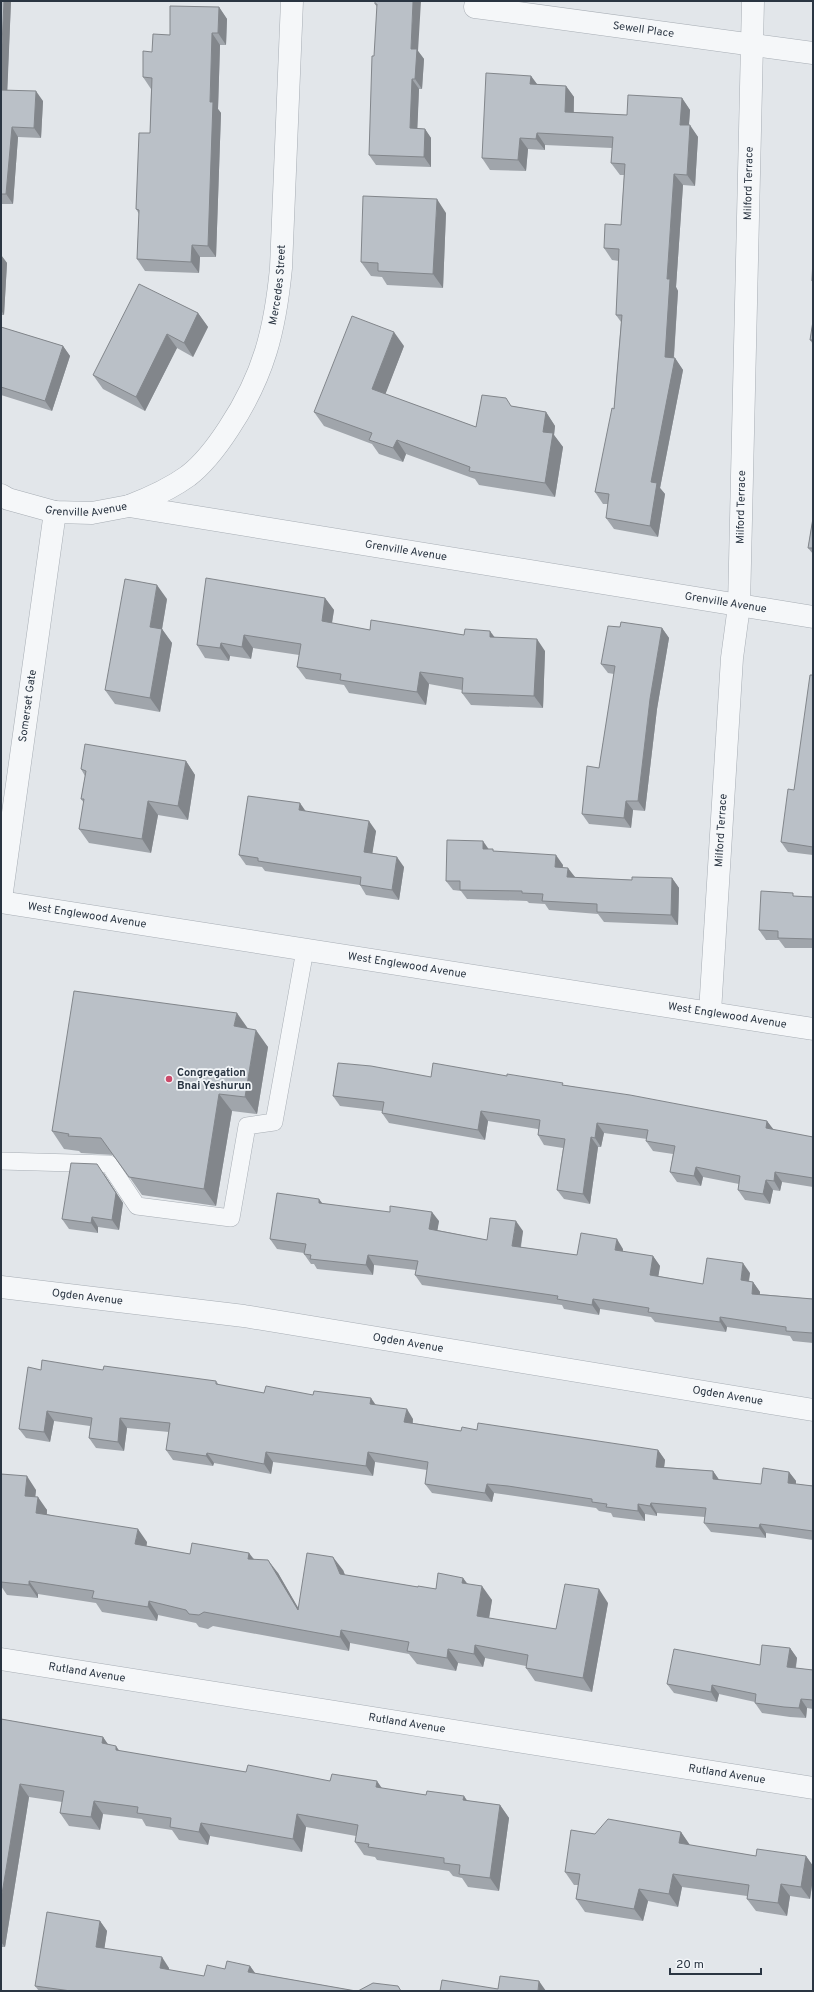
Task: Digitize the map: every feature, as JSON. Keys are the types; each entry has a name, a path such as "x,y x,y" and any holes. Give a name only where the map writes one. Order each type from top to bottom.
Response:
{"street":[{"name":"Mercedes Street","path":"129,506 160,493 189,475 216,449 244,405 265,357 276,310 280,268 292,1"},
{"name":"Milford Terrace","path":"710,1012 732,658 739,606 753,1"},
{"name":"Sewell Place","path":"475,7 813,53"},
{"name":"Grenville Avenue","path":"1,495 8,499 55,512 92,513 129,506 813,617"},
{"name":"Somerset Gate","path":"1,900 55,512"},
{"name":"West Englewood Avenue","path":"1,900 305,950 813,1029"},
{"name":"Ogden Avenue","path":"1,1287 244,1316 813,1410"},
{"name":"Rutland Avenue","path":"1,1659 813,1788"}],"lane":[{"path":"1,1161 109,1164 137,1206 231,1218 247,1126 274,1122 305,950"}],"building":[{"path":"1,1 4,1 1,67"},
{"path":"375,1 413,1 411,49 417,49 415,79 412,79 410,128 425,129 424,157 369,155 372,56 374,56 377,4 375,4"},
{"path":"170,6 219,7 218,33 212,33 210,102 213,102 208,246 192,245 191,262 137,259 139,210 136,209 139,133 150,133 152,78 143,77 143,51 152,52 153,34 170,35"},
{"path":"486,73 531,76 530,84 566,86 565,112 627,115 628,95 682,98 680,125 690,125 687,175 674,174 667,279 670,279 665,357 675,358 651,482 657,483 650,526 606,518 609,494 595,492 612,408 614,409 622,315 616,315 619,249 604,248 605,224 621,225 625,164 611,163 613,137 537,133 536,139 520,138 518,160 482,158"},
{"path":"1,90 36,91 34,128 12,127 6,194 1,194"},
{"path":"363,196 437,199 433,274 378,271 378,263 361,262"},
{"path":"813,257 813,281 812,281"},
{"path":"139,284 198,313 184,343 167,334 136,397 93,375"},
{"path":"352,316 394,332 372,389 476,427 482,395 506,398 511,406 546,412 543,432 553,433 545,483 469,471 470,467 397,440 393,448 369,440 372,433 314,412"},
{"path":"813,321 813,340 810,340"},
{"path":"1,327 63,346 45,401 1,387"},
{"path":"813,518 813,548 808,548"},
{"path":"206,578 325,598 322,621 370,630 371,620 464,635 465,629 490,631 490,637 537,639 534,696 462,693 463,678 420,672 417,692 340,680 341,674 297,667 301,644 244,635 242,647 221,643 220,648 197,645"},
{"path":"125,579 157,585 150,627 162,629 150,698 105,690"},
{"path":"621,622 662,628 650,699 638,801 626,801 624,818 582,814 587,766 599,768 615,666 601,664 608,626 620,627"},
{"path":"810,675 813,675 813,847 781,842 788,789 794,790"},
{"path":"85,744 186,761 178,806 148,801 142,839 79,829 84,799 81,799 86,771 81,769"},
{"path":"248,796 300,803 299,810 369,821 364,852 397,857 392,890 360,885 361,877 258,861 258,858 239,855"},
{"path":"447,840 483,841 483,849 493,849 493,851 556,855 555,867 568,868 567,877 632,880 632,877 672,878 671,915 597,912 597,904 542,901 543,894 522,893 522,891 460,890 460,881 446,881"},
{"path":"761,891 793,893 793,896 813,897 813,939 778,938 778,931 759,930"},
{"name":"Congregation Bnai Yeshurun","path":"74,991 237,1013 234,1026 256,1030 245,1097 219,1094 204,1189 129,1177 101,1138 68,1136 69,1134 52,1131"},
{"path":"338,1063 371,1066 431,1077 433,1063 507,1076 507,1074 563,1083 562,1085 630,1095 767,1121 766,1128 813,1137 813,1178 775,1172 774,1181 766,1180 763,1194 738,1190 740,1176 696,1167 694,1176 670,1172 675,1146 646,1141 648,1130 597,1123 595,1138 591,1137 583,1194 557,1190 565,1139 538,1135 540,1120 481,1111 478,1130 382,1113 384,1102 333,1096"},
{"path":"71,1163 97,1164 116,1193 112,1220 92,1217 91,1223 62,1219"},
{"path":"277,1193 319,1199 319,1203 390,1212 390,1206 432,1212 429,1229 487,1240 490,1218 516,1221 512,1246 577,1255 581,1233 617,1239 615,1250 653,1256 650,1275 703,1284 707,1258 743,1263 741,1280 753,1282 752,1294 813,1299 813,1331 812,1333 786,1331 786,1327 720,1317 720,1322 648,1312 649,1308 593,1299 592,1305 557,1299 558,1296 415,1275 418,1261 368,1255 366,1265 310,1259 311,1255 304,1254 306,1244 270,1239"},
{"path":"42,1360 103,1370 104,1366 216,1381 216,1384 264,1393 266,1386 313,1395 314,1391 371,1398 370,1404 407,1409 404,1422 461,1431 462,1427 477,1430 478,1423 658,1450 656,1467 713,1471 713,1479 761,1484 763,1468 789,1472 788,1483 813,1486 813,1531 760,1524 759,1528 704,1523 706,1508 651,1503 650,1506 638,1504 638,1511 606,1507 607,1504 592,1502 592,1499 508,1486 487,1484 485,1493 425,1484 428,1462 368,1452 366,1466 266,1452 264,1464 207,1453 206,1456 166,1450 170,1423 120,1418 118,1442 89,1438 92,1418 47,1411 44,1432 19,1429 28,1367 41,1370"},
{"path":"1,1474 27,1476 25,1496 38,1497 36,1513 138,1529 135,1544 190,1554 192,1543 249,1553 248,1559 268,1560 298,1610 307,1553 333,1557 340,1574 418,1587 436,1589 438,1573 463,1578 462,1583 482,1586 477,1616 556,1629 565,1584 599,1589 583,1678 526,1668 528,1655 475,1645 474,1654 448,1649 447,1658 407,1651 409,1642 341,1630 340,1637 204,1612 199,1615 189,1614 186,1610 149,1601 148,1607 92,1598 94,1591 29,1581 29,1585 1,1582"},
{"path":"762,1645 790,1648 787,1667 813,1670 813,1700 801,1699 799,1708 784,1707 755,1703 756,1694 712,1685 711,1692 667,1684 674,1649 760,1665"},
{"path":"1,1719 103,1737 102,1743 116,1746 116,1750 246,1772 248,1765 330,1781 332,1774 377,1781 376,1787 426,1795 427,1791 464,1796 463,1800 500,1805 490,1878 459,1874 460,1865 444,1863 444,1858 368,1847 369,1844 355,1842 358,1825 297,1814 293,1839 201,1823 199,1832 170,1827 171,1818 137,1813 138,1807 94,1801 91,1817 60,1813 64,1791 20,1784 1,1900"},
{"path":"608,1819 681,1832 679,1843 756,1856 757,1849 806,1856 801,1887 781,1884 778,1903 747,1899 749,1885 673,1874 669,1894 639,1889 634,1909 576,1899 580,1874 565,1872 571,1830 595,1834"},
{"path":"47,1912 100,1921 96,1947 162,1957 160,1968 204,1976 207,1965 225,1969 227,1961 250,1966 248,1972 356,1991 71,1991 35,1986"},
{"path":"500,1976 539,1981 538,1991 440,1991 442,1980 498,1989"},
{"path":"373,1983 398,1986 401,1991 358,1991"}],"place":[{"name":"Congregation Bnai Yeshurun","path":"169,1079"}]}
